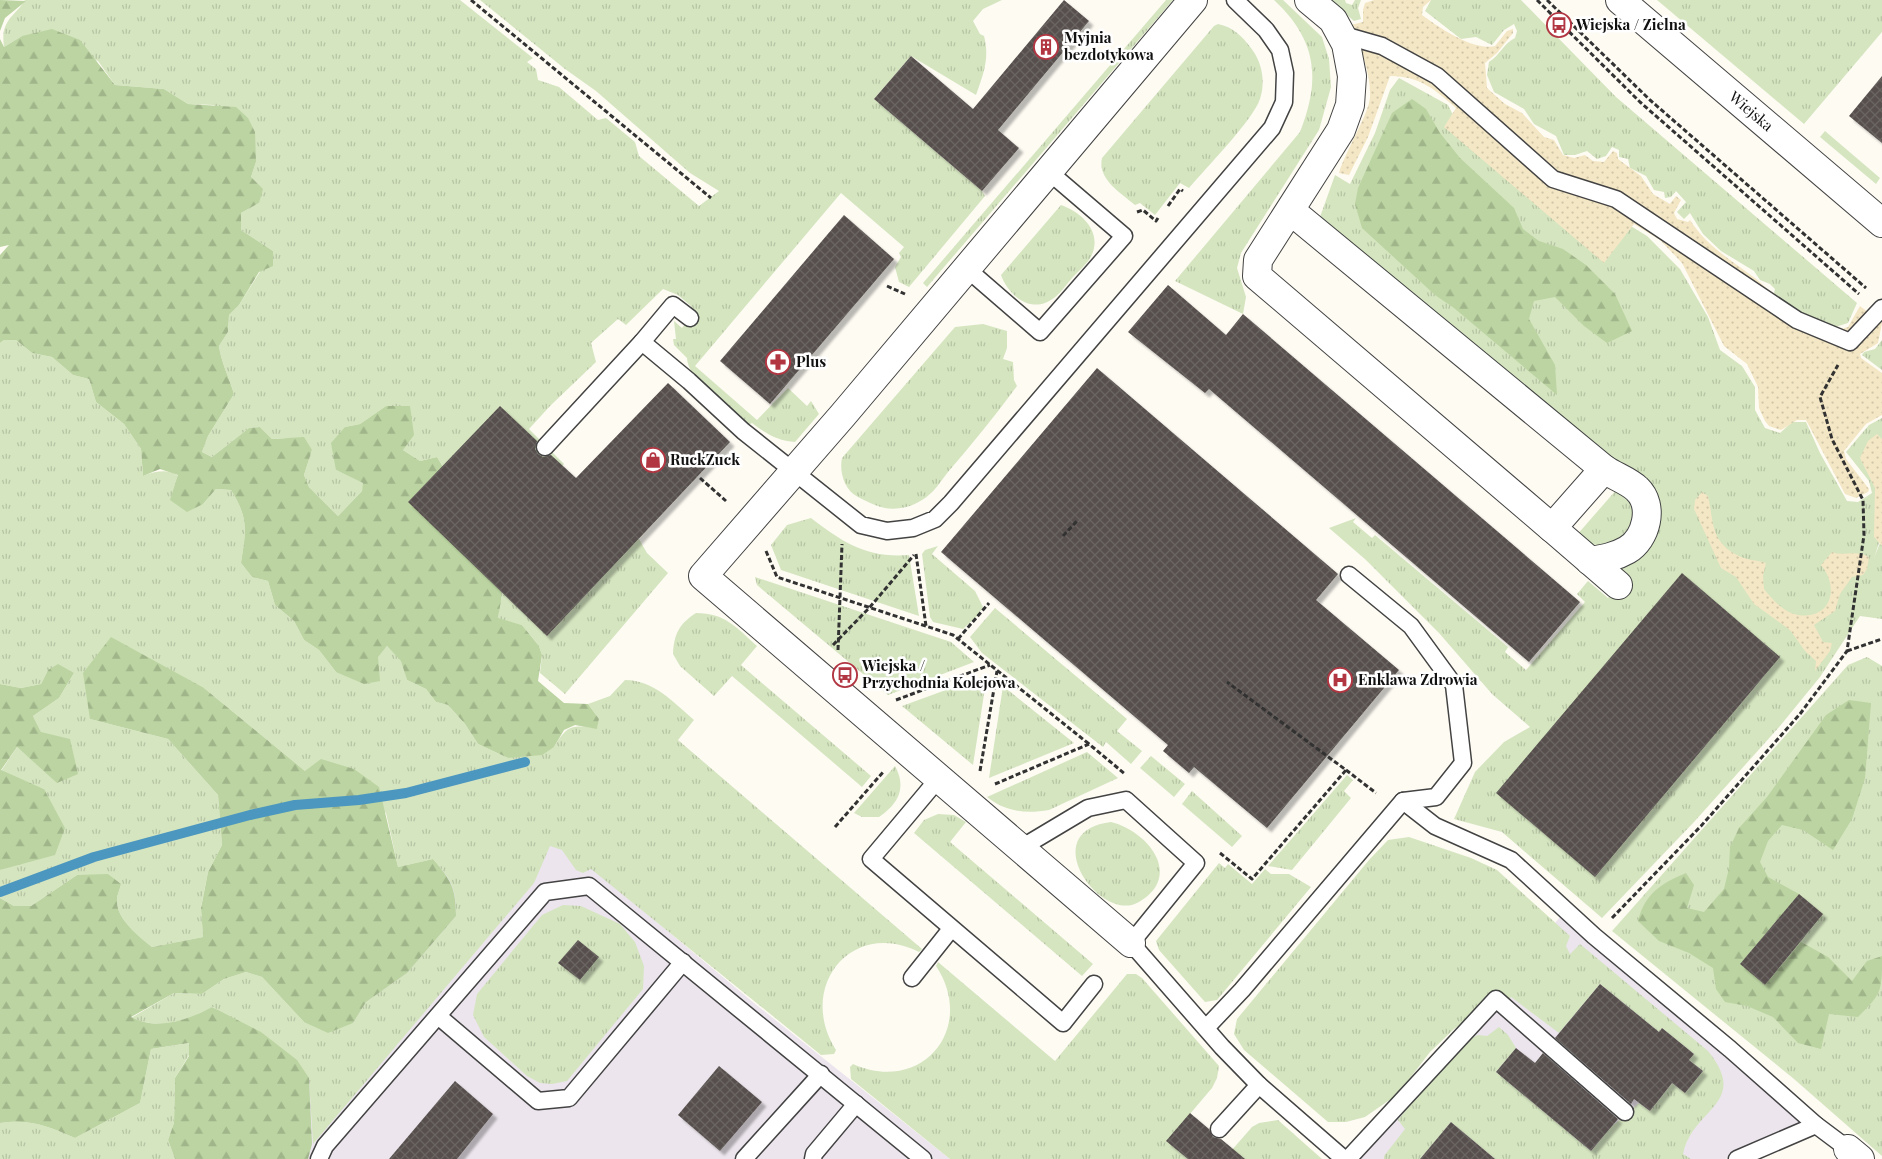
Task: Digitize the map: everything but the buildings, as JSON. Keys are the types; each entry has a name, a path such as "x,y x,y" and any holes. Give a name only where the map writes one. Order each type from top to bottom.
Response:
{"street":[{"path":"1131,943 703,576 1193,0"},
{"path":"1309,0 1333,20 1346,44 1352,76 1350,105 1340,130 1291,211 1258,260 1257,276 1618,584"},
{"name":"Wiejska","path":"1620,0 1882,224"},
{"path":"1291,211 1604,469 1638,490 1644,500 1647,518 1642,534 1632,547 1611,557 1590,561"},
{"path":"1552,528 1604,469"}],"lane":[{"path":"642,342 689,381 743,431 861,525 887,532 913,528 935,519 951,503 1272,128 1284,102 1286,73 1280,50 1266,30 1235,0"},
{"path":"1340,34 1382,46 1437,76 1553,179 1616,200 1797,320 1850,342 1880,309"},
{"path":"966,268 1040,332 1124,236 1048,171"},
{"path":"545,447 642,342 673,305 690,318"},
{"path":"1206,1028 1242,990 1399,805 1436,797 1463,763 1454,685 1411,626 1349,575"},
{"path":"939,778 872,859 951,929 1063,1022 1094,984"},
{"path":"1021,848 1088,808 1126,800 1196,864 1131,943 1259,1085 1344,1159"},
{"path":"1399,805 1435,826 1510,860 1594,936 1730,1049 1816,1125 1854,1154"},
{"path":"319,1159 325,1146 545,892 589,886 923,1159"},
{"path":"912,978 951,929"},
{"path":"438,1016 538,1100 568,1098 684,962"},
{"path":"1348,1159 1496,999 1625,1112"},
{"path":"744,1159 821,1074"},
{"path":"1219,1129 1259,1085"},
{"path":"814,1159 814,1154 856,1104"},
{"path":"1736,1159 1816,1125"}],"path":[{"path":"471,0 711,198"},
{"path":"1538,0 1640,102 1880,309"},
{"path":"1547,0 1650,100 1868,289"},
{"path":"1170,203 1180,189 1185,193"},
{"path":"1594,936 1720,804 1800,714 1847,651 1864,535 1863,500 1832,439 1820,397 1850,342"},
{"path":"1063,536 1077,521"},
{"path":"838,656 842,536"},
{"path":"832,647 870,608 921,546"},
{"path":"765,550 777,576 953,635 1131,779"},
{"path":"915,551 926,626"},
{"path":"958,640 989,603"},
{"path":"1847,651 1882,639"},
{"path":"895,701 990,665"},
{"path":"979,773 997,670"},
{"path":"1228,682 1346,770 1399,805"},
{"path":"993,784 1089,744"},
{"path":"835,827 904,748"},
{"path":"1217,850 1252,878 1346,770"}],"shaded area":[{"path":"502,793 754,1003 950,1159 187,1159"},
{"path":"1560,917 1805,1123 1725,1159 1352,1159"}],"green space":[{"path":"0,0 26,1 5,18 0,31"},
{"path":"25,0 460,0 533,58 527,62 536,69 538,80 559,87 598,120 606,118 635,142 639,156 699,206 719,191 690,173 596,91 565,69 480,0 1002,0 983,9 973,21 980,34 984,36 986,44 985,66 976,95 911,56 874,99 982,191 985,196 909,287 899,282 895,267 901,257 899,253 904,247 841,193 695,366 757,420 788,388 807,406 811,401 819,414 795,442 772,436 752,423 746,426 711,395 694,376 687,358 674,345 673,339 676,339 674,321 682,328 690,318 691,306 678,295 663,289 626,325 618,319 591,343 596,362 529,429 564,464 559,469 576,478 639,539 647,553 668,573 565,694 540,673 542,655 539,646 522,625 498,619 499,607 449,476 437,457 420,461 403,450 386,406 360,424 345,427 336,470 364,483 362,491 338,516 309,487 304,475 312,450 285,438 272,439 260,427 249,428 212,457 202,452 208,436 234,394 223,364 219,346 228,332 229,315 239,305 273,251 241,230 241,213 259,203 251,177 256,162 214,105 188,104 164,89 115,85 98,61 22,36 4,47 3,38 6,24"},
{"path":"1166,0 1173,0 927,287 923,283"},
{"path":"1274,0 1283,0 1322,37 1329,59 1331,87 1319,130 1241,253 1237,268 1246,297 1243,314 1175,281 1300,132 1307,113 1312,77 1307,45 1288,15"},
{"path":"1329,0 1345,0 1346,3 1352,5 1355,0 1361,0 1358,8 1361,19 1354,21"},
{"path":"1431,0 1521,0 1616,97 1857,303 1848,323 1832,328 1809,318 1784,303 1774,293 1775,289 1770,284 1760,280 1754,271 1721,251 1703,234 1690,213 1684,219 1677,212 1686,202 1676,191 1671,197 1665,198 1664,192 1654,190 1646,176 1630,168 1628,159 1619,157 1619,150 1612,147 1606,156 1597,159 1587,151 1575,155 1564,155 1556,136 1534,124 1524,109 1494,92 1487,75 1489,62 1507,43 1515,38 1517,31 1514,24 1504,30 1492,45 1476,37 1461,39 1425,11"},
{"path":"1657,0 1882,0 1882,32 1804,124"},
{"path":"1218,24 1228,27 1237,33 1255,54 1262,72 1262,93 1256,108 1217,157 1189,188 1180,183 1155,215 1140,203 1135,205 1111,185 1103,173 1101,166 1102,158 1214,26"},
{"path":"52,29 80,40 115,85 164,89 188,104 236,107 248,118 255,132 256,162 251,177 263,189 259,203 241,213 241,230 273,251 273,266 259,272 239,305 229,315 228,332 219,346 223,364 234,394 208,436 202,452 212,457 249,428 260,427 272,439 304,437 312,450 304,475 309,487 338,516 362,491 363,483 336,470 331,443 345,427 360,424 386,406 410,406 414,435 403,450 420,461 437,457 455,487 475,523 498,577 501,602 498,618 522,625 539,646 542,655 538,681 564,703 588,704 599,719 597,729 575,725 564,730 554,747 542,755 508,758 478,744 465,724 448,705 436,702 426,689 407,680 401,661 387,646 378,657 380,681 364,684 336,672 319,650 304,640 294,621 275,605 268,581 252,577 241,563 245,525 241,509 231,490 216,489 203,504 187,512 170,500 178,475 160,469 143,476 141,449 124,424 96,402 89,379 73,375 52,357 32,353 16,340 4,340 0,343 0,255 9,245 0,247 0,39 4,47 22,36"},
{"path":"1399,78 1448,105 1454,117 1647,236 1680,269 1708,317 1720,350 1742,366 1755,387 1755,410 1765,428 1780,433 1792,422 1806,422 1820,453 1847,501 1858,502 1872,493 1869,481 1846,452 1869,425 1882,418 1882,534 1874,558 1882,538 1882,619 1860,616 1820,677 1780,726 1694,822 1602,918 1502,832 1454,819 1475,772 1504,742 1530,727 1492,694 1439,633 1366,560 1329,528 1356,518 1353,522 1372,538 1375,535 1508,647 1505,652 1526,670 1585,602 1577,594 1588,581 1608,598 1621,583 1608,572 1647,542 1616,462 1320,217 1335,175 1350,184 1375,133 1390,90"},
{"path":"1412,99 1426,109 1440,133 1460,158 1514,208 1523,229 1539,241 1563,249 1586,265 1615,294 1632,331 1607,343 1584,326 1555,297 1534,301 1529,319 1555,365 1557,395 1454,308 1435,295 1362,228 1355,204 1358,188 1392,113"},
{"path":"1825,131 1880,178 1876,184 1820,137"},
{"path":"1061,205 1077,213 1090,226 1095,242 1093,251 1089,260 1053,299 1038,305 1024,302 1012,293 1001,275"},
{"path":"983,324 1007,331 1007,348 1003,359 1013,362 1014,380 1017,386 936,487 920,501 904,508 889,509 873,504 853,494 846,485 842,474 842,458 955,327"},
{"path":"4,340 16,340 32,353 52,357 73,375 89,379 96,402 124,424 141,449 143,476 164,471 178,476 203,504 216,489 231,490 241,509 245,525 241,563 252,577 268,581 275,605 294,621 304,640 319,650 336,672 378,656 387,646 402,661 407,680 426,689 436,702 448,705 465,724 478,744 508,758 554,747 563,734 571,728 581,726 597,728 599,719 588,704 610,696 625,680 635,681 654,688 671,699 694,720 678,740 922,949 919,952 895,944 872,944 853,951 837,965 827,982 823,1003 825,1026 836,1050 834,1054 821,1055 591,869 583,873 576,870 562,850 550,846 534,883 313,1144 309,1078 213,1007 182,1020 172,1022 152,1023 131,1018 174,993 202,994 224,979 246,972 262,977 304,1022 353,1023 366,1002 407,973 456,916 452,885 433,859 398,867 386,813 305,771 204,688 90,719 168,739 218,795 222,845 208,872 201,907 203,937 152,947 129,926 120,914 117,896 121,884 77,875 31,906 14,906 0,898 0,870 20,863 44,789 1,771 17,747 57,782 41,732 33,716 59,698 74,673 48,670 41,684 21,688 0,684 0,343"},
{"path":"1882,340 1882,370 1862,355 1864,352 1875,349"},
{"path":"1617,489 1634,503 1630,526 1624,535 1608,545 1587,542 1576,536"},
{"path":"811,518 834,535 856,547 880,554 909,555 919,616 781,570 771,545 787,525"},
{"path":"938,546 932,554 975,591 983,607 977,616 963,629 933,622 930,617 922,554 925,550"},
{"path":"755,577 951,642 974,662 888,695 757,585"},
{"path":"995,608 1127,719 1117,731 1142,751 1131,764 1106,742 1103,747 982,653 970,637"},
{"path":"696,613 723,618 757,646 741,665 871,776 862,787 732,676 714,696 680,666 673,654 676,635 685,621"},
{"path":"111,637 204,688 305,771 321,759 354,769 379,787 398,867 433,859 451,885 455,898 456,916 407,973 366,1002 353,1023 328,1033 304,1022 262,977 246,972 224,979 202,994 174,993 131,1017 151,1023 172,1022 183,1020 212,1007 261,1032 297,1060 309,1078 312,1144 308,1159 175,1159 168,1140 174,1123 175,1078 189,1056 189,1043 151,1049 140,1103 75,1138 39,1124 21,1122 0,1123 0,898 14,906 31,906 77,875 108,874 121,884 117,896 120,914 129,926 152,947 203,937 201,908 208,872 222,845 218,795 168,739 90,719 83,673"},
{"path":"1867,657 1882,666 1882,1156 1794,1079 1612,931 1848,665"},
{"path":"58,664 74,673 59,698 33,716 41,732 70,739 78,774 57,783 17,747 1,770 44,789 65,828 55,855 0,870 0,684 21,688 41,684 48,670"},
{"path":"987,675 973,765 902,706"},
{"path":"1003,686 1074,743 989,778"},
{"path":"1849,700 1871,703 1865,778 1852,819 1833,850 1803,830 1782,825 1768,841 1760,862 1768,877 1799,894 1740,964 1765,985 1801,942 1828,957 1852,981 1867,961 1882,956 1881,985 1876,997 1858,1017 1829,1014 1821,1049 1798,1043 1773,1017 1747,1006 1725,1002 1716,989 1713,968 1689,953 1659,941 1638,921 1645,903 1656,890 1686,873 1694,885 1687,908 1704,912 1724,889 1729,868 1730,847 1739,828 1767,797 1826,715"},
{"path":"1087,752 1118,778 1049,810 1016,811 1001,806 987,797"},
{"path":"1151,756 1185,784 1174,797 1140,768"},
{"path":"895,766 899,774 900,788 899,795 891,807 879,817 862,817 854,813"},
{"path":"1347,775 1353,780 1344,791 1351,798 1292,870 1268,866"},
{"path":"1192,791 1242,836 1232,847 1182,804"},
{"path":"938,814 954,815 966,822 950,842 1093,964 1082,976 914,833 924,820"},
{"path":"1111,822 1125,827 1148,844 1156,856 1160,868 1159,880 1152,891 1139,902 1124,906 1108,900 1093,889 1082,874 1076,857 1078,842 1089,829"},
{"path":"1409,837 1471,858 1497,870 1570,936 1566,946 1570,954 1580,944 1708,1051 1720,1069 1723,1083 1721,1095 1715,1105 1688,1139 1683,1154 1691,1159 1495,1159 1451,1122 1420,1159 1384,1159 1384,1156 1405,1129 1398,1120 1406,1110 1402,1107 1465,1041 1478,1035 1487,1036 1499,1027 1508,1035 1516,1048 1496,1072 1591,1151 1611,1127 1639,1103 1650,1111 1672,1083 1685,1093 1703,1071 1689,1060 1694,1054 1662,1028 1659,1032 1600,984 1559,1033 1511,997 1507,1002 1463,1023 1430,1052 1407,1082 1408,1087 1401,1095 1388,1101 1365,1117 1346,1122 1328,1122 1244,1050 1234,1034 1237,1019 1369,860 1388,840"},
{"path":"1219,863 1225,868 1228,864 1252,884 1265,869 1271,874 1289,874 1311,887 1217,1000 1205,1002 1159,950 1156,941"},
{"path":"563,905 581,906 620,924 635,942 644,966 643,989 567,1081 552,1084 540,1083 527,1076 484,1037 473,1015 477,994 542,915"},
{"path":"938,962 1055,1061 1127,974 1136,974 1142,978 1219,1066 1217,1078 1212,1088 1167,1141 1188,1159 950,1159 851,1079 850,1067 853,1064 878,1071 901,1070 920,1063 936,1050 946,1032 950,1012 947,989 936,966"},
{"path":"190,1043 189,1055 175,1078 174,1123 168,1140 175,1159 0,1159 0,1123 21,1122 39,1124 75,1138 140,1103 151,1049"},
{"path":"1278,1120 1322,1159 1224,1159 1252,1127 1259,1123"}],"sand":[{"path":"1374,0 1431,0 1423,7 1422,15 1467,42 1486,47 1495,46 1507,31 1513,29 1513,33 1497,53 1485,63 1487,88 1505,104 1522,113 1544,137 1554,140 1563,155 1574,158 1585,155 1593,161 1604,162 1613,151 1617,153 1618,159 1641,176 1653,194 1670,204 1676,196 1681,200 1674,213 1677,219 1688,222 1690,220 1710,244 1764,286 1780,303 1796,313 1839,330 1848,327 1860,306 1882,323 1878,343 1860,354 1861,358 1882,373 1882,415 1866,424 1844,451 1846,459 1869,489 1868,492 1856,498 1845,494 1806,420 1797,420 1781,430 1769,426 1759,408 1758,387 1747,364 1724,346 1682,263 1660,240 1634,224 1604,263 1444,127 1456,108 1426,85 1410,79 1390,76 1368,137 1349,175 1339,173 1366,113 1370,97 1367,69 1351,25 1363,22 1365,3"},
{"path":"1877,434 1882,439 1882,546 1874,537 1875,488 1860,458 1868,441"},
{"path":"1702,492 1708,496 1718,538 1730,550 1742,557 1766,563 1763,576 1764,589 1779,605 1793,614 1809,615 1818,613 1825,607 1831,592 1827,574 1821,565 1832,552 1841,554 1855,553 1869,557 1867,569 1863,575 1852,577 1840,594 1835,611 1814,625 1823,642 1832,643 1830,651 1815,671 1816,661 1805,651 1790,630 1754,604 1736,577 1721,568 1694,509 1695,500"}],"waterway":[{"path":"0,892 94,857 250,815 295,805 359,800 406,793 525,762"}],"place":[{"name":"Wiejska / Zielna","path":"1559,25"},
{"name":"Myjnia bezdotykowa","path":"1046,47"},
{"name":"Plus","path":"778,362"},
{"name":"RuckZuck","path":"653,460"},
{"name":"Wiejska / Przychodnia Kolejowa","path":"845,675"},
{"name":"Enklawa Zdrowia","path":"1340,680"}]}
